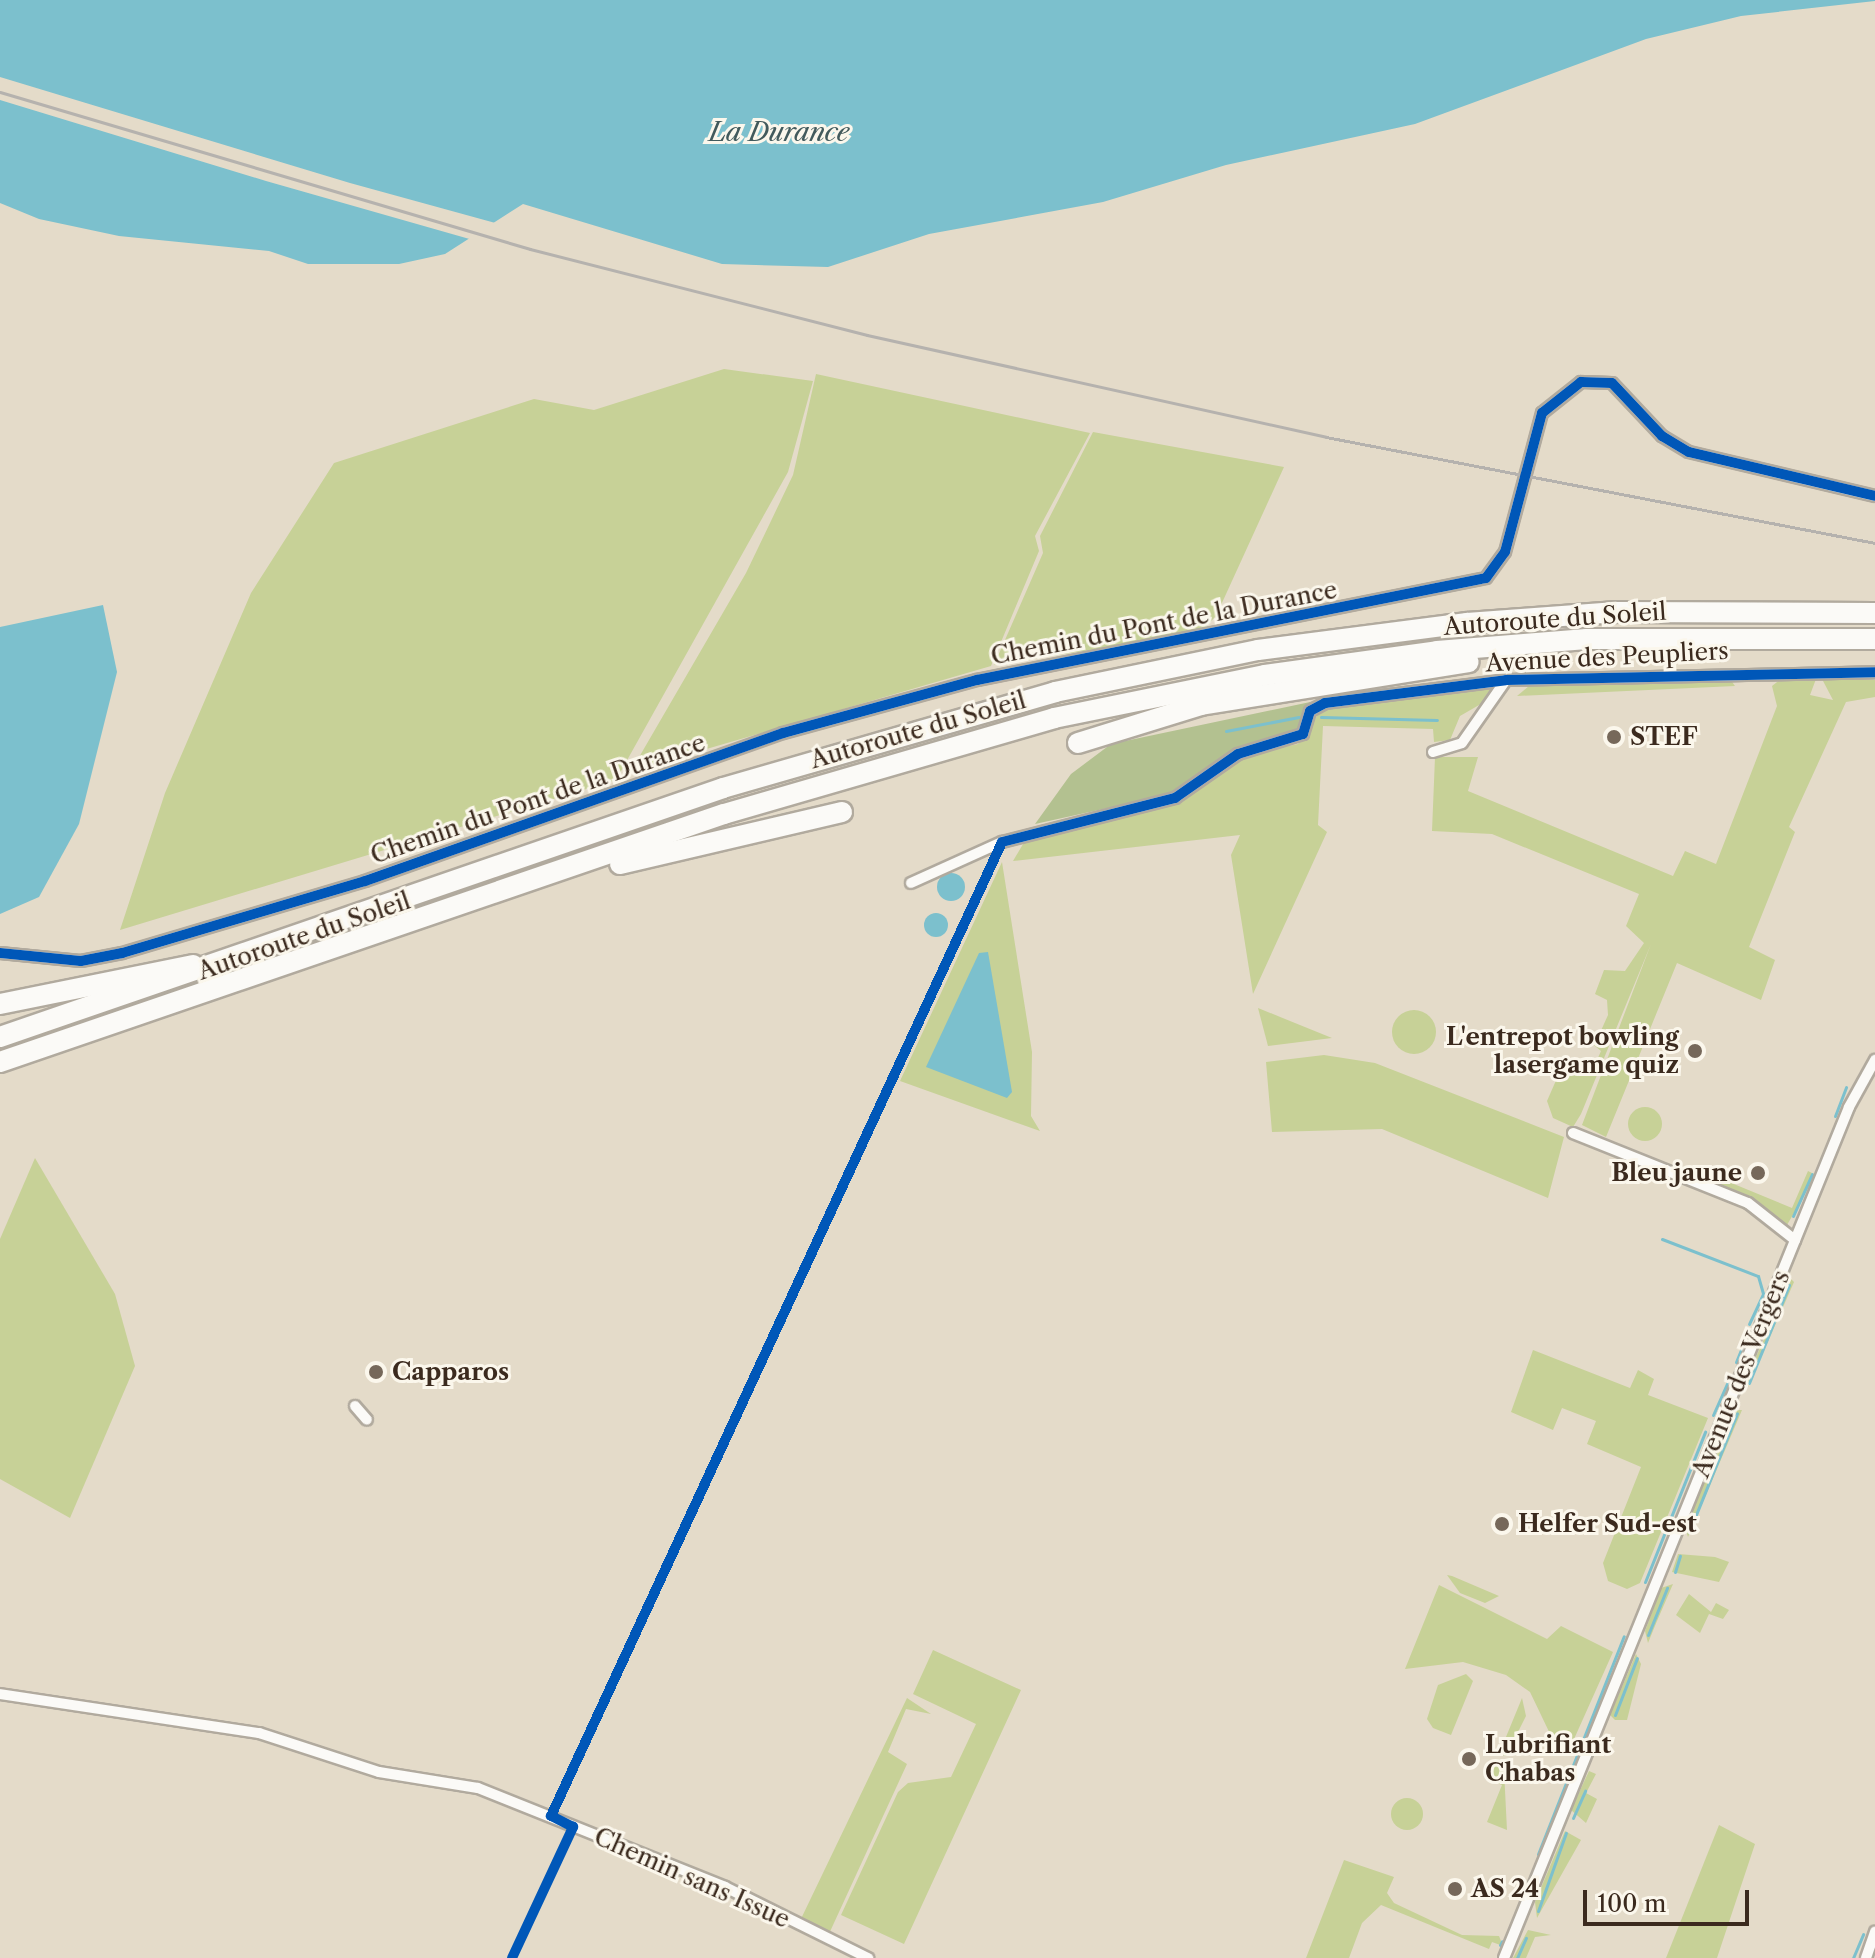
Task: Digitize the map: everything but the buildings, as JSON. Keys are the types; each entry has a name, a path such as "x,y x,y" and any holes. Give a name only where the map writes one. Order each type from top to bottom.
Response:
{"highway":[{"name":"Autoroute du Soleil","path":"0,1037 248,956 752,779 1158,669 1467,623 1617,612 1875,613"},
{"name":"Autoroute du Soleil","path":"0,1062 724,814 1054,718 1279,673 1587,639 1875,639"},
{"path":"1078,743 1201,705 1587,639"},
{"path":"492,896 842,812"},
{"path":"0,1004 248,956"}],"street":[{"name":"Chemin du Pont de la Durance","path":"0,953 81,961 122,953 365,881 783,733 888,704 1071,657 1218,636 1486,578 1505,552 1542,413 1581,382 1612,383 1662,436 1689,452 1875,496"},
{"name":"Avenue des Peupliers","path":"911,883 1002,842 1175,798 1238,754 1303,734 1316,706 1506,680 1875,672"},
{"name":"Avenue des Peupliers","path":"1433,752 1462,743 1506,680"},
{"name":"Avenue des Vergers","path":"1504,1958 1795,1240 1875,1060"},
{"path":"1573,1133 1748,1203 1795,1240"},
{"path":"355,1406 367,1420"},
{"name":"Chemin sans Issue","path":"0,1694 259,1733 379,1772 478,1788 725,1887 868,1958"},
{"path":"1866,1958 1875,1932"}],"green space":[{"path":"724,369 813,381 788,472 616,780 120,930 165,793 251,593 334,463 534,399 594,410"},
{"path":"816,374 1090,433 1035,536 1039,551 991,666 631,771 746,573 793,475"},
{"path":"1093,432 1284,467 1216,616 1200,633 994,665 1043,553 1040,536"},
{"path":"1727,675 1735,686 1517,696 1529,686"},
{"path":"1781,679 1816,679 1810,695 1833,700 1822,679 1875,680 1875,697 1846,702 1789,827 1795,832 1749,947 1775,960 1761,1000 1677,963 1606,1137 1582,1125 1651,944 1581,1114 1573,1127 1553,1118 1547,1101 1561,1069 1590,1076 1601,1051 1579,1033 1599,1035 1608,1015 1607,1000 1595,994 1604,970 1625,971 1644,943 1626,926 1639,894 1492,834 1432,831 1435,757 1478,757 1468,791 1673,876 1685,851 1716,864 1777,706 1772,686"},
{"path":"1492,686 1486,701 1460,716 1450,740 1434,742 1433,729 1323,726 1318,825 1327,832 1253,994 1231,855 1240,835 1013,861 1026,839 1180,800 1240,756 1298,744 1323,707"},
{"path":"1315,701 1295,734 1241,747 1176,793 1035,824 1071,774 1111,744"},
{"path":"1002,862 1032,1052 1031,1116 1040,1131 900,1081"},
{"path":"1258,1008 1332,1038 1268,1046"},
{"path":"1414,1010 1430,1016 1436,1032 1430,1048 1414,1054 1398,1048 1392,1032 1398,1016"},
{"path":"1324,1055 1375,1063 1564,1137 1548,1198 1382,1129 1272,1132 1266,1062"},
{"path":"1645,1107 1657,1112 1662,1124 1657,1136 1645,1141 1633,1136 1628,1124 1633,1112"},
{"path":"35,1158 115,1294 135,1366 70,1518 0,1479 0,1239"},
{"path":"1808,1171 1816,1175 1787,1225 1712,1181 1712,1175 1792,1208"},
{"path":"1791,1279 1794,1282 1748,1387 1746,1379"},
{"path":"1533,1350 1630,1388 1638,1370 1654,1379 1648,1395 1708,1418 1640,1583 1627,1589 1608,1581 1603,1563 1641,1467 1587,1444 1596,1421 1562,1408 1553,1430 1511,1412"},
{"path":"1734,1410 1742,1410 1688,1537 1685,1528"},
{"path":"1678,1554 1715,1557 1729,1562 1719,1582 1672,1572"},
{"path":"1447,1575 1499,1596 1485,1603 1460,1593"},
{"path":"1673,1584 1648,1643 1645,1631 1661,1588"},
{"path":"1439,1585 1547,1639 1561,1626 1613,1652 1570,1748 1553,1740 1530,1692 1506,1675 1463,1662 1405,1669"},
{"path":"1689,1594 1711,1612 1716,1603 1729,1610 1723,1619 1709,1614 1700,1633 1676,1615"},
{"path":"933,1650 1021,1690 904,1944 841,1915 898,1792 908,1783 951,1777 976,1724 913,1694"},
{"path":"1636,1654 1641,1664 1627,1720 1615,1720 1610,1715"},
{"path":"1466,1674 1473,1681 1451,1735 1433,1728 1427,1719 1438,1685"},
{"path":"907,1698 931,1714 906,1709 888,1752 907,1764 828,1936 799,1923"},
{"path":"1522,1698 1526,1716 1506,1756 1499,1754"},
{"path":"1495,1765 1504,1770 1507,1830 1487,1822 1502,1785 1489,1780"},
{"path":"1589,1771 1596,1774 1586,1793 1597,1799 1586,1823 1571,1810"},
{"path":"1407,1798 1418,1803 1423,1814 1418,1825 1407,1830 1396,1825 1391,1814 1396,1803"},
{"path":"1719,1825 1755,1844 1717,1958 1666,1958"},
{"path":"1565,1831 1581,1840 1537,1918 1535,1902"},
{"path":"1344,1860 1394,1877 1387,1893 1394,1903 1462,1935 1499,1936 1503,1946 1492,1942 1489,1949 1381,1905 1362,1923 1349,1958 1306,1958"},
{"path":"1528,1930 1551,1935 1535,1937 1526,1958 1513,1958"}],"water":[{"name":"La Durance","path":"0,0 1875,1 1741,16 1646,39 1415,124 1226,165 1103,202 929,234 828,267 722,264 523,204 445,254 399,264 308,264 269,251 119,236 39,219 0,203"},
{"path":"103,605 117,672 79,824 39,897 0,914 0,627"},
{"path":"951,873 961,877 965,887 961,897 951,901 941,897 937,887 941,877"},
{"path":"931,913 941,913 948,920 948,930 941,937 931,937 924,930 924,920"},
{"path":"988,952 1012,1092 1007,1098 926,1067 979,953"}],"pier":[{"path":"0,77 350,183 499,224 473,240 266,181 0,100"}],"waterway":[{"path":"1226,731 1299,717"},
{"path":"1321,717 1437,720"},
{"path":"1835,1116 1846,1087"},
{"path":"1793,1216 1812,1174"},
{"path":"1662,1239 1758,1276 1763,1294 1749,1324"},
{"path":"1749,1383 1789,1285"},
{"path":"1736,1362 1743,1345"},
{"path":"1713,1415 1727,1383"},
{"path":"1689,1532 1737,1413"},
{"path":"1645,1582 1705,1432"},
{"path":"1675,1572 1680,1556"},
{"path":"1648,1635 1667,1588"},
{"path":"1538,1854 1624,1636"},
{"path":"1615,1715 1637,1658"},
{"path":"1573,1818 1585,1791"},
{"path":"1538,1911 1566,1833"},
{"path":"1853,1958 1863,1934"},
{"path":"1517,1958 1526,1938"},
{"path":"1500,1945 1502,1941"}],"railway":[{"path":"0,92 530,249 867,335 1326,437 1875,543"}],"cycle path":[{"path":"0,953 81,961 122,953 365,881 783,733 977,680 1486,578 1505,552 1542,413 1581,382 1612,383 1662,436 1689,452 1875,496"},
{"path":"512,1958 573,1827 551,1816 1002,842 1175,798 1238,754 1303,734 1310,711 1325,703 1506,680 1875,672"}],"place":[{"name":"STEF","path":"1614,737"},
{"name":"L'entrepot bowling lasergame quiz","path":"1695,1051"},
{"name":"Bleu jaune","path":"1758,1173"},
{"name":"Capparos","path":"376,1372"},
{"name":"Helfer Sud-est","path":"1502,1524"},
{"name":"Lubrifiant Chabas","path":"1469,1759"},
{"name":"AS 24","path":"1455,1889"}]}
